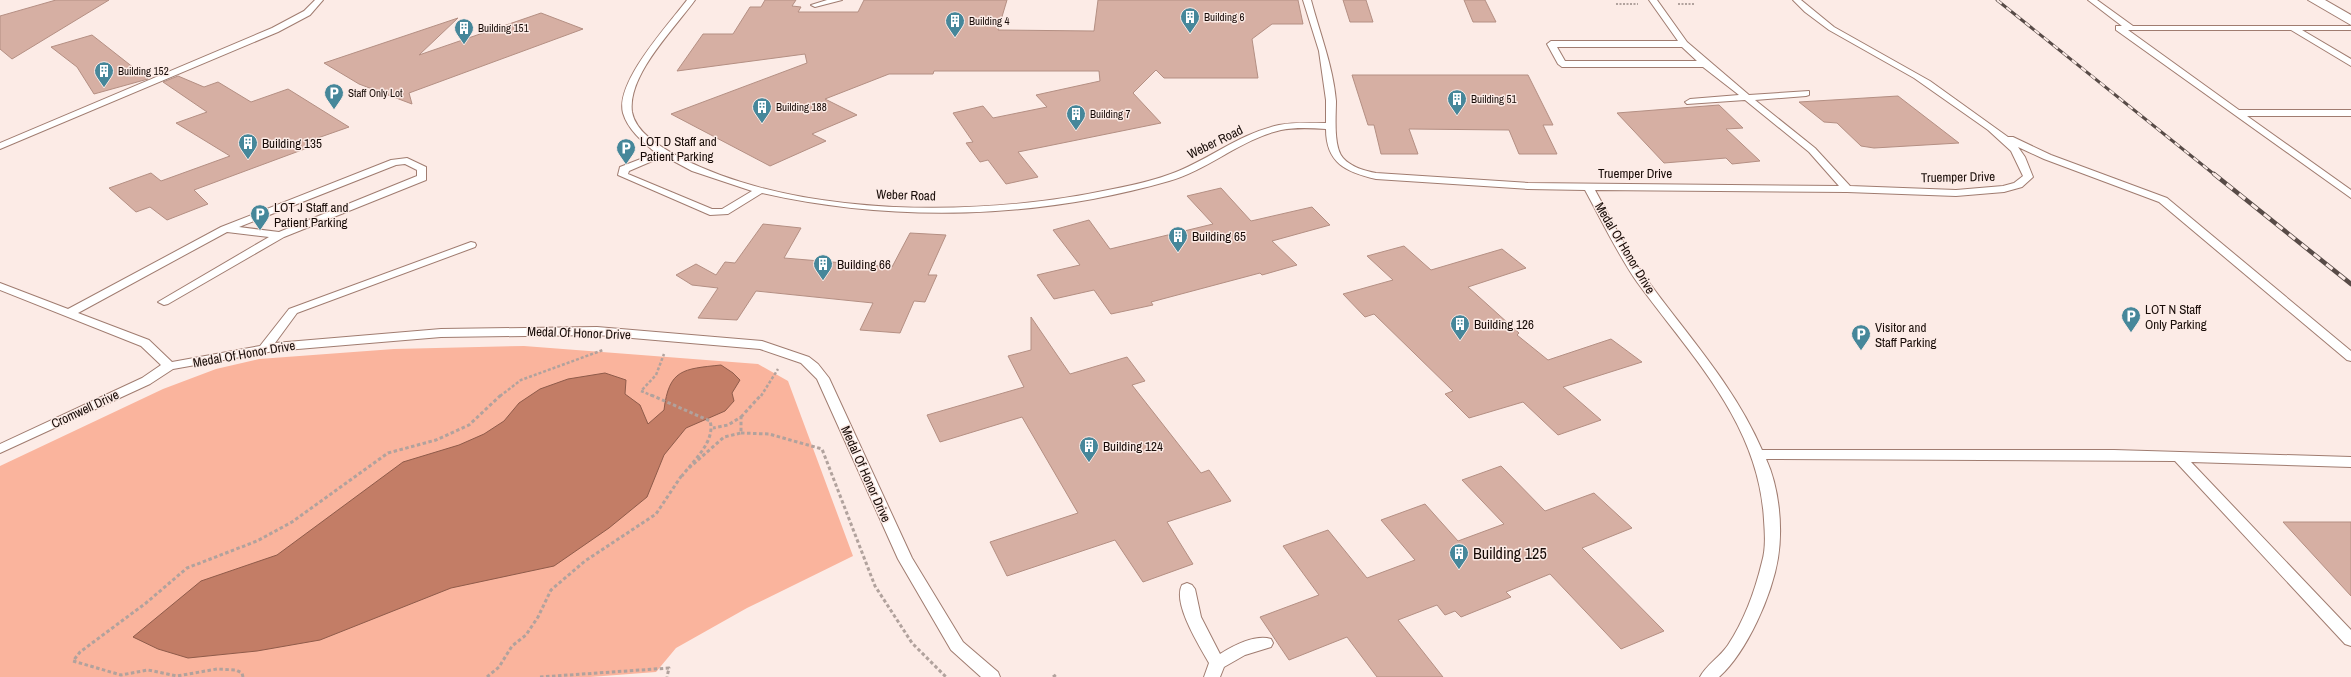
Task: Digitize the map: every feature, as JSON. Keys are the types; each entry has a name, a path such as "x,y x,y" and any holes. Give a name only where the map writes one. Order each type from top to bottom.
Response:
{"street":[{"path":"2315,0 2351,21"}],"lane":[{"path":"0,146 280,28 307,13 319,0"},
{"name":"Weber Road","path":"691,0 646,60 632,82 627,97 627,114 634,128 644,142 710,175 759,191 841,205 892,208 946,210 1026,205 1101,193 1167,178 1196,167 1263,133 1279,128 1331,126"},
{"path":"815,5 838,0"},
{"name":"Medal Of Honor Drive","path":"1308,0 1311,16 1323,51 1331,100 1331,136 1338,160 1358,172 1376,176 1528,186 1588,187 1640,278 1704,361 1737,409 1759,454 1769,488 1772,517 1770,560 1752,620 1735,645 1708,677"},
{"path":"1653,0 1684,44 1705,64 1812,150 1847,189"},
{"name":"Truemper Drive","path":"1588,187 1847,189 1956,193 1992,192 2018,185 2028,177 2020,154 1991,128 1951,98 1898,65 1836,31 1804,8 1796,0"},
{"path":"2092,0 2131,28"},
{"path":"2351,28 2119,28 2351,195"},
{"path":"2292,28 2351,63"},
{"path":"1684,44 1551,44 1562,64 1705,64"},
{"path":"1690,102 1806,93"},
{"path":"2237,113 2351,113"},
{"path":"1991,128 2019,144 2052,159 2127,184 2163,200 2351,357"},
{"path":"664,153 624,169 624,175 710,212 724,212 759,191"},
{"path":"71,312 225,229 394,162 407,161 422,169 422,178 280,235 164,302"},
{"path":"225,229 280,235"},
{"path":"264,349 293,311 471,245"},
{"path":"0,286 71,312 145,343 169,366"},
{"name":"Medal Of Honor Drive","path":"169,366 264,349 441,333 590,331 762,345 788,353 814,367 823,378 909,566 957,646 992,677"},
{"name":"Cromwell Drive","path":"0,449 146,381 169,366"},
{"path":"1759,454 2178,456 2351,462"},
{"path":"2178,456 2351,640"},
{"path":"1187,589 1187,597 1215,670 1240,650 1265,643"}],"path":[{"path":"1616,4 1640,4"},
{"path":"1672,4 1695,4"},
{"path":"243,677 242,673 236,670 217,669 177,676 148,670 121,675 73,662 80,652 146,603 187,568 256,541 292,522 388,453 436,440 469,425 499,397 521,380 584,359 608,347"},
{"path":"659,350 666,350 658,370 651,381 641,391 710,421 713,426 712,434 682,476"},
{"path":"713,426 728,425 750,410 765,392 780,366 774,364"},
{"path":"741,417 741,433"},
{"path":"487,677 499,667 512,646 526,635 538,617 551,590 585,561 656,514 664,505 670,488 724,436 741,433 769,434 822,449 875,586 912,643 946,677"},
{"path":"540,677 669,668 667,677"},
{"path":"1053,677 1057,674"}],"shaded area":[{"path":"524,346 758,364 788,381 853,556 747,608 676,648 656,672 590,677 0,677 0,466 163,389 216,369 259,359 394,349"},
{"path":"721,365 740,380 732,393 734,401 725,411 686,428 664,455 647,497 609,528 554,566 451,588 320,640 257,651 188,658 158,649 133,637 201,581 277,555 403,462 459,445 484,434 504,421 519,403 540,389 568,379 605,373 626,380 625,394 640,405 648,424 664,410 666,396 670,386 674,379 680,374 697,368"}],"building":[{"path":"56,0 109,0 12,59 0,49 0,16"},
{"path":"765,0 796,0 792,6 801,7 798,12 858,12 864,0 1007,0 998,30 1094,31 1098,0 1298,0 1303,24 1272,24 1252,39 1258,78 1164,78 1156,70 1133,93 1161,123 1018,152 1038,177 1006,184 988,160 980,162 966,143 973,142 953,113 983,106 993,118 1047,107 1036,95 1100,81 1099,71 934,71 933,74 889,74 825,99 857,115 812,134 826,141 770,166 671,114 807,63 805,54 677,71 703,34 733,34 750,7 761,7"},
{"path":"1343,0 1366,0 1373,22 1350,22"},
{"path":"1464,0 1485,0 1496,22 1473,22"},
{"path":"541,13 583,29 409,93 412,104 359,84 324,63 458,18 419,55"},
{"path":"92,35 148,79 94,94 77,67 51,47"},
{"path":"1352,75 1528,75 1553,125 1543,125 1557,154 1519,154 1509,130 1409,129 1418,154 1381,154 1374,125 1368,125"},
{"name":"Building 135","path":"178,76 204,87 218,82 251,102 288,89 349,127 312,140 318,144 194,190 208,204 167,220 150,207 136,212 109,188 151,173 161,181 230,156 176,123 207,112 163,82"},
{"path":"1898,96 1959,143 1874,148 1861,146 1837,123 1824,122 1799,102"},
{"path":"1719,105 1743,128 1726,129 1760,161 1732,164 1726,158 1664,163 1617,113"},
{"name":"Building 65","path":"1221,188 1251,221 1312,207 1330,225 1272,241 1297,265 1262,275 1260,273 1151,302 1153,305 1111,314 1094,290 1054,299 1037,275 1080,265 1053,230 1089,220 1110,249 1213,224 1187,196"},
{"name":"Building 66","path":"763,224 801,228 784,258 892,267 910,233 946,235 928,275 937,275 925,302 914,301 900,333 860,330 873,303 756,291 737,320 698,318 718,288 692,285 676,275 696,264 716,275 725,262 735,263"},
{"name":"Building 126","path":"1404,246 1431,270 1502,249 1526,268 1468,287 1519,333 1517,335 1548,360 1611,339 1642,362 1563,387 1601,420 1558,435 1523,402 1469,418 1445,394 1453,391 1374,314 1365,317 1343,294 1393,280 1367,256"},
{"name":"Building 124","path":"1031,317 1070,374 1127,357 1145,381 1132,385 1201,473 1209,470 1231,501 1167,522 1193,564 1143,582 1115,540 1007,576 990,542 1078,513 1022,417 940,442 927,415 1024,387 1008,356 1031,350"},
{"name":"Building 125","path":"1501,466 1545,511 1594,493 1632,528 1582,548 1664,631 1621,649 1550,574 1506,592 1511,597 1461,617 1455,611 1445,615 1437,605 1398,620 1443,677 1377,677 1347,637 1289,660 1260,617 1319,595 1283,546 1328,530 1367,578 1415,560 1381,520 1425,504 1458,541 1504,524 1462,480"},
{"path":"2283,522 2351,522 2351,596"}],"railway":[{"path":"1997,0 2215,175"},
{"path":"2214,174 2351,284"}],"place":[{"name":"Building 6","path":"1190,34"},
{"name":"Building 4","path":"955,38"},
{"name":"Building 151","path":"464,45"},
{"name":"Building 152","path":"104,88"},
{"name":"Staff Only Lot","path":"334,110"},
{"name":"Building 51","path":"1457,116"},
{"name":"Building 188","path":"762,124"},
{"name":"Building 7","path":"1076,131"},
{"name":"Building 135","path":"248,160"},
{"name":"LOT D Staff and Patient Parking","path":"626,165"},
{"name":"LOT J Staff and Patient Parking","path":"260,231"},
{"name":"Building 65","path":"1178,253"},
{"name":"Building 66","path":"823,281"},
{"name":"LOT N Staff Only Parking","path":"2131,333"},
{"name":"Building 126","path":"1460,341"},
{"name":"Visitor and Staff Parking","path":"1861,351"},
{"name":"Building 124","path":"1089,463"},
{"name":"Building 125","path":"1459,570"}]}
